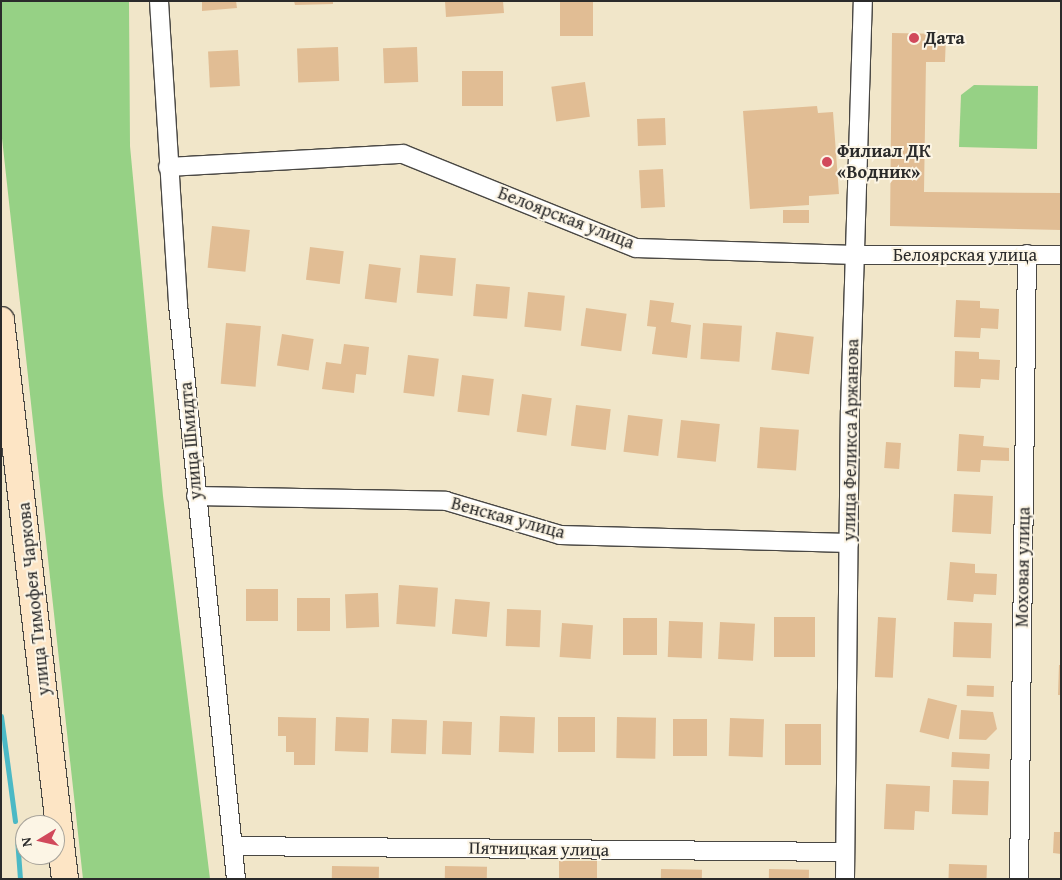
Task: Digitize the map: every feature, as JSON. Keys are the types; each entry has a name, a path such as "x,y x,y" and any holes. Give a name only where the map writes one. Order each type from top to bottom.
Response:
{"main road":[{"name":"улица Тимофея Чаркова","path":"1,320 4,366 65,879"}],"street":[{"name":"улица Шмидта","path":"159,1 168,167 196,496 236,879"},
{"name":"улица Феликса Аржанова","path":"845,879 849,542 863,1"},
{"name":"Белоярская улица","path":"168,167 403,154 636,248 856,255 1061,255"},
{"name":"Моховая улица","path":"1019,879 1027,254"},
{"name":"Венская улица","path":"196,496 446,501 560,535 849,542"},
{"name":"Пятницкая улица","path":"233,846 845,852"}],"green space":[{"path":"1,1 129,1 130,146 163,496 210,879 83,879 1,129"},
{"path":"974,85 1038,86 1037,149 959,147 961,95"}],"building":[{"path":"202,1 236,1 237,8 202,11"},
{"path":"294,1 333,1 333,4 295,5"},
{"path":"445,1 503,1 504,13 446,17"},
{"path":"560,1 593,1 593,36 560,36"},
{"path":"892,33 946,34 945,62 926,62 924,192 1061,193 1061,230 890,226"},
{"path":"338,47 339,81 298,82 297,48"},
{"path":"417,47 418,82 384,83 383,48"},
{"path":"238,50 240,86 210,88 208,52"},
{"path":"462,71 503,71 503,106 462,106"},
{"path":"585,82 590,117 556,121 551,87"},
{"path":"817,106 818,113 833,112 839,194 809,196 809,205 750,209 743,111"},
{"path":"665,118 666,145 638,146 637,119"},
{"path":"663,169 665,207 641,208 639,170"},
{"path":"783,210 809,210 809,223 783,223"},
{"path":"212,226 250,230 245,272 208,268"},
{"path":"310,247 344,251 340,284 306,280"},
{"path":"420,255 456,258 453,296 417,293"},
{"path":"369,264 401,268 396,303 365,299"},
{"path":"476,284 510,287 507,319 473,316"},
{"path":"528,292 565,296 561,331 524,327"},
{"path":"650,300 674,303 671,322 691,325 687,358 652,354 656,327 647,326"},
{"path":"956,300 980,301 980,308 999,309 998,329 981,328 980,338 954,337"},
{"path":"586,308 627,314 621,351 581,346"},
{"path":"226,323 261,326 256,387 221,384"},
{"path":"703,323 742,326 739,362 700,359"},
{"path":"776,332 814,337 809,374 771,370"},
{"path":"282,334 314,339 309,371 277,366"},
{"path":"344,344 369,347 366,375 356,374 354,393 322,389 326,362 341,364"},
{"path":"955,351 979,352 979,359 1000,360 999,380 981,379 980,388 954,387"},
{"path":"408,355 439,359 434,396 403,393"},
{"path":"462,375 494,379 489,416 457,412"},
{"path":"522,394 552,398 546,436 517,432"},
{"path":"576,405 611,409 606,450 571,446"},
{"path":"628,415 663,419 658,456 623,452"},
{"path":"681,420 720,424 716,462 677,458"},
{"path":"760,427 799,430 796,471 757,468"},
{"path":"959,434 984,436 983,446 1009,448 1009,461 981,460 980,472 957,471"},
{"path":"886,442 901,443 899,469 884,468"},
{"path":"954,494 993,496 991,534 952,532"},
{"path":"950,562 975,564 975,573 997,574 996,595 974,594 973,602 947,600"},
{"path":"399,585 438,588 435,627 396,624"},
{"path":"246,589 278,589 278,621 246,621"},
{"path":"378,593 379,627 346,628 345,594"},
{"path":"297,598 330,598 330,631 297,631"},
{"path":"455,599 490,602 487,637 452,634"},
{"path":"507,609 541,610 540,647 506,646"},
{"path":"774,617 815,617 815,657 774,657"},
{"path":"878,617 896,618 893,678 875,677"},
{"path":"623,618 657,618 657,655 623,655"},
{"path":"669,621 703,622 702,658 668,657"},
{"path":"720,622 755,624 753,661 718,659"},
{"path":"954,622 992,623 991,658 953,657"},
{"path":"562,623 593,625 591,659 560,657"},
{"path":"1059,665 1061,665 1061,695 1058,695"},
{"path":"967,685 994,686 994,697 967,696"},
{"path":"928,698 957,705 949,739 920,732"},
{"path":"961,710 993,712 997,729 986,740 959,739"},
{"path":"500,716 535,717 534,753 499,752"},
{"path":"278,717 316,718 315,765 294,765 294,752 286,752 286,736 278,736"},
{"path":"336,717 369,718 368,752 335,751"},
{"path":"558,717 595,717 595,752 558,752"},
{"path":"617,717 656,718 655,759 616,758"},
{"path":"730,718 764,719 763,757 729,756"},
{"path":"392,719 427,720 426,754 391,753"},
{"path":"673,719 707,719 707,756 673,756"},
{"path":"443,721 472,722 471,755 442,754"},
{"path":"785,724 821,724 821,765 785,765"},
{"path":"952,752 990,754 989,769 951,767"},
{"path":"953,780 989,781 988,815 952,814"},
{"path":"886,784 930,786 929,812 915,811 914,830 884,829"},
{"path":"1054,832 1061,832 1061,854 1053,853"},
{"path":"559,861 597,861 597,879 559,879"},
{"path":"949,864 987,865 986,879 948,879"},
{"path":"332,866 379,867 379,879 332,879"},
{"path":"445,866 487,867 487,879 445,879"},
{"path":"661,869 702,870 702,879 661,879"},
{"path":"769,869 809,870 809,879 769,879"}],"waterway":[{"path":"1,716 15,821"},
{"path":"19,865 20,879"}],"place":[{"name":"Дата","path":"914,38"},
{"name":"Филиал ДК «Водник»","path":"827,162"}]}
